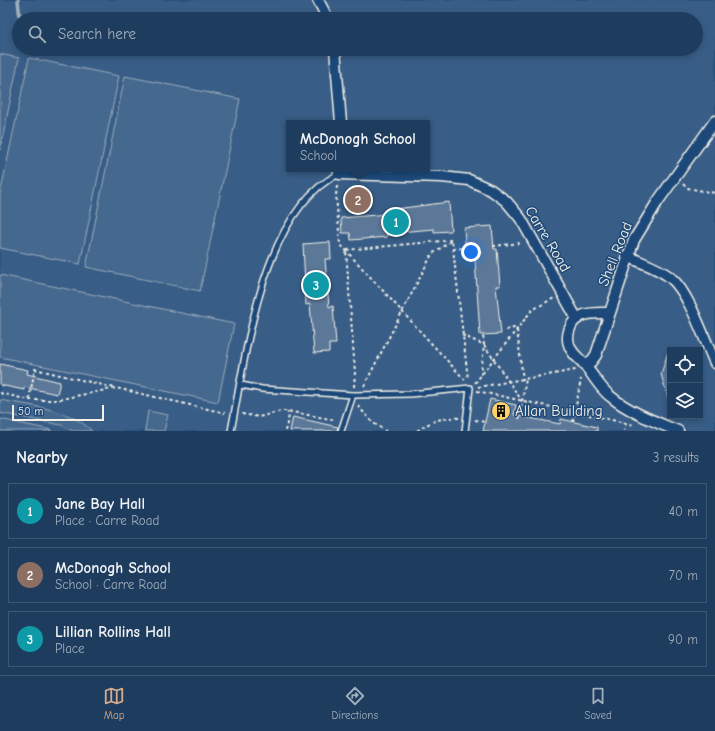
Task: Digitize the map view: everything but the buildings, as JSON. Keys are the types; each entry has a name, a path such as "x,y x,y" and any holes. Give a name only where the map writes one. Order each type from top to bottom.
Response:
{"street":[{"path":"318,0 324,12"},
{"path":"336,56 341,120"},
{"name":"Shell Road","path":"587,367 596,355 627,256 645,220 715,121"},
{"name":"Carre Road","path":"339,172 442,177 469,180 491,190 506,201 521,219 576,319"},
{"path":"627,256 660,271 675,282 685,296 715,363"},
{"path":"609,313 583,315 576,319 569,328 568,337 570,348 587,367 596,382 611,397 629,409 678,431"}],"lane":[{"path":"231,431 263,283 288,224 312,192 324,181 339,172"},
{"path":"241,385 262,390 354,395 410,394 470,388 466,431"},
{"path":"341,431 354,395"}],"path":[{"path":"339,172 336,195 340,244 462,376 470,388 484,394 641,427"},
{"path":"676,178 687,188 715,193"},
{"path":"346,250 452,240"},
{"path":"452,240 466,371 470,388"},
{"path":"354,395 365,386 432,254 452,240"},
{"path":"493,246 534,242"},
{"path":"453,249 478,247"},
{"path":"346,250 355,372 354,395 358,407 364,414 386,431"},
{"path":"470,388 532,310 563,294"},
{"path":"506,330 514,328 517,330"},
{"path":"517,330 525,379 519,419"},
{"path":"462,335 484,345 522,402"},
{"path":"481,376 484,345 483,335"},
{"path":"470,388 587,367"},
{"path":"573,422 581,380 587,367"},
{"path":"29,400 35,369 234,414 259,417 281,411 287,411 344,422"},
{"path":"0,393 29,400 56,400 116,388"},
{"path":"285,431 289,416 287,411"},
{"path":"417,431 428,423 442,418 467,419"}],"shaded area":[{"path":"0,0 715,0 715,431 0,431"},
{"path":"0,54 19,58 0,150"},
{"path":"29,58 119,76 80,264 0,248 0,195"},
{"path":"125,76 240,99 200,291 86,267"},
{"path":"0,275 234,324 218,402 0,357"},
{"path":"0,400 36,406 61,413 83,423 92,431 73,431 61,425 0,413"},
{"path":"148,411 168,415 164,431 145,431"},
{"path":"0,419 51,430 51,431 0,431"}],"waterway":[{"path":"18,0 19,12"}],"place":[{"name":"McDonogh School","path":"358,200"},
{"name":"Jane Bay Hall","path":"396,222"},
{"name":"Lillian Rollins Hall","path":"316,285"},
{"name":"Allan Building","path":"501,411"}]}
